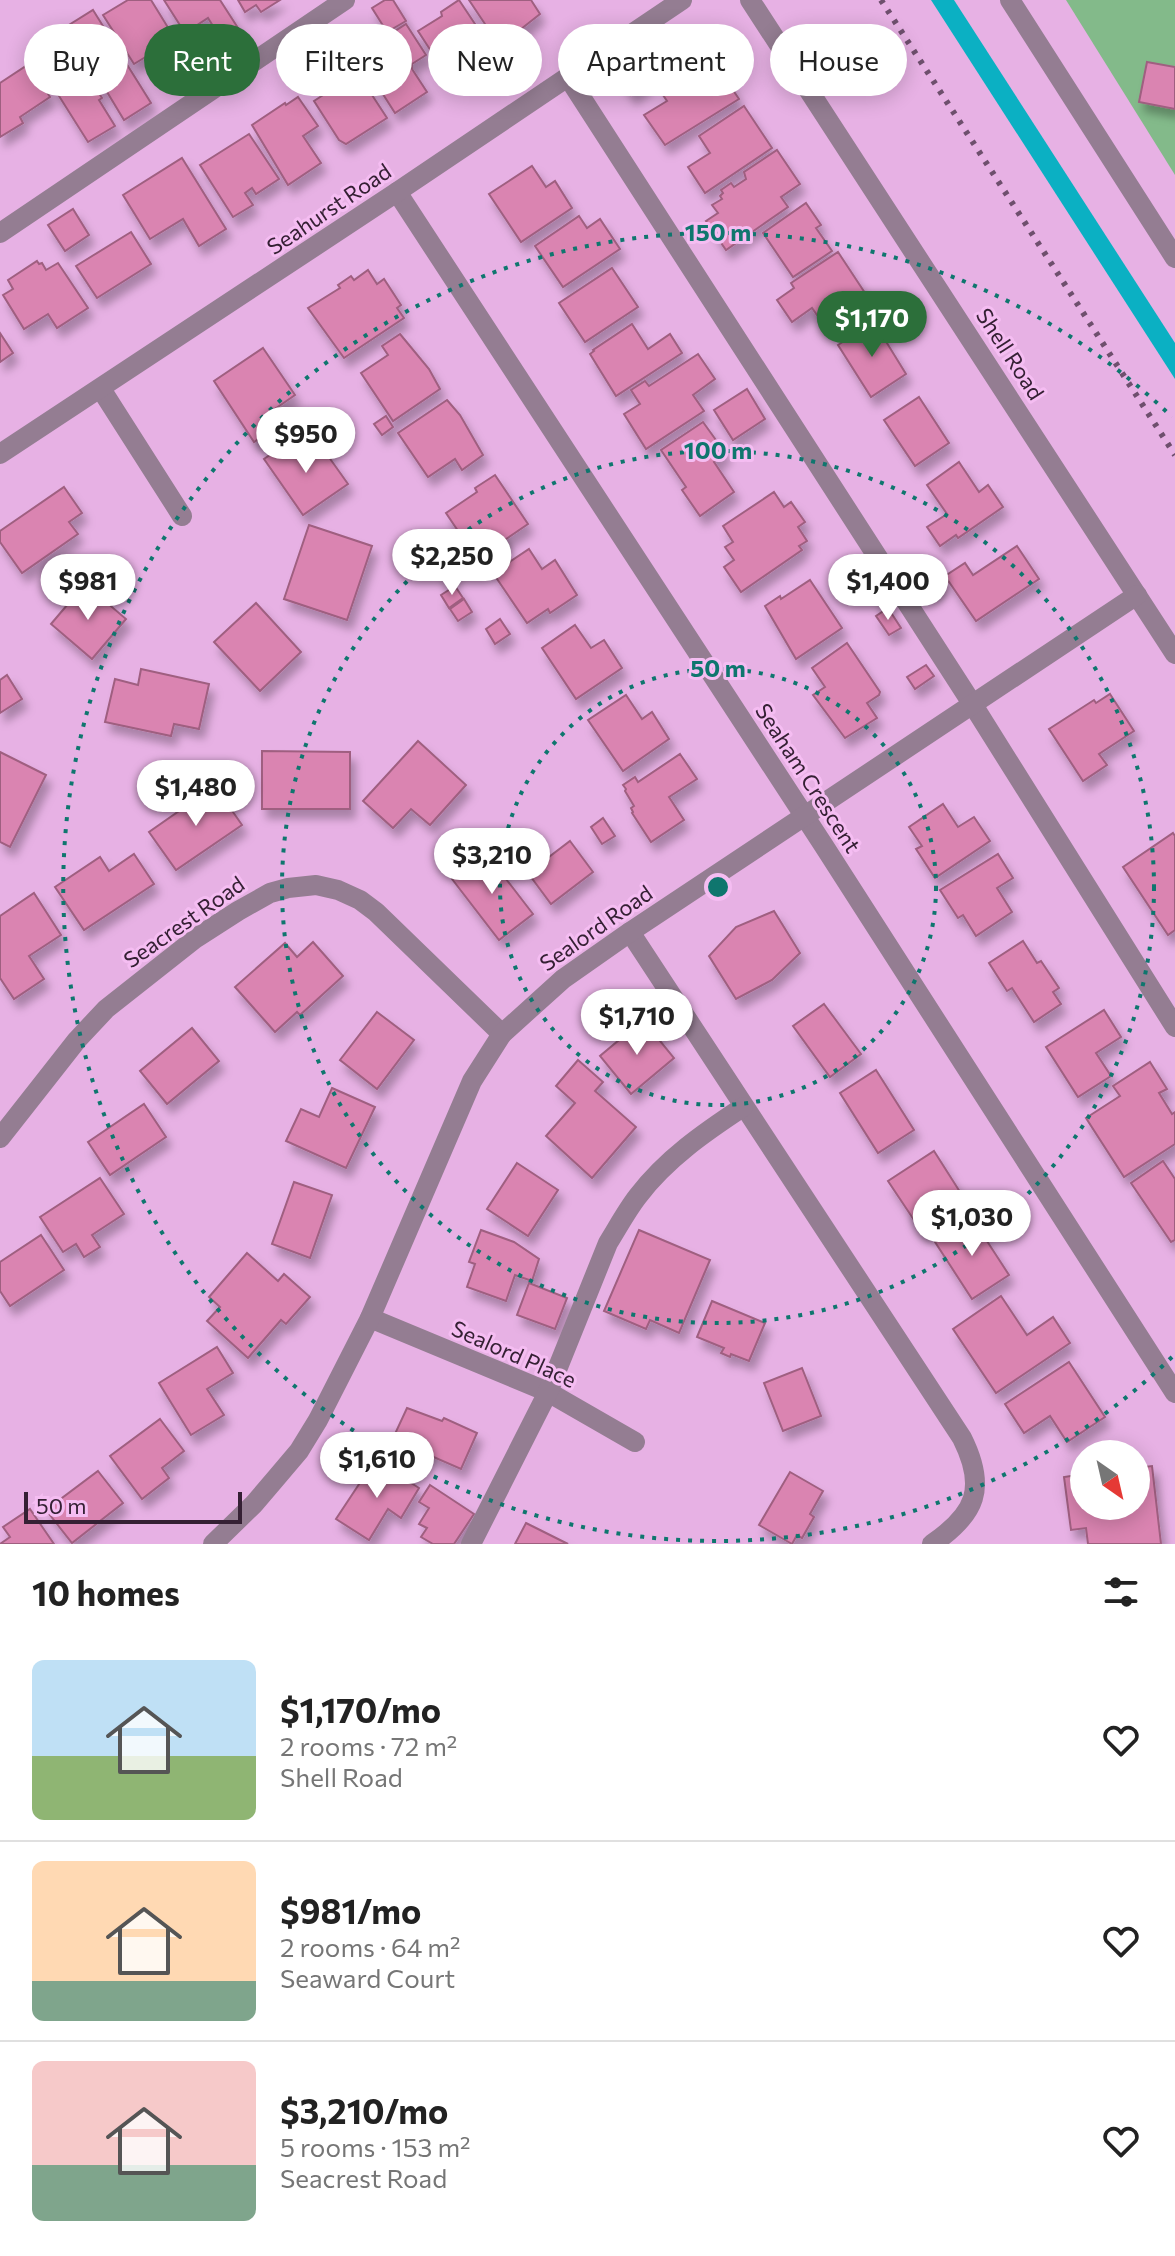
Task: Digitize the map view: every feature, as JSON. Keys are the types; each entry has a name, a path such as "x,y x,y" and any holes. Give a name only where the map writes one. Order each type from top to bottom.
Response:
{"street":[{"path":"0,233 345,0"},
{"name":"Seahurst Road","path":"646,24 682,0"},
{"name":"Shell Road","path":"750,0 1175,654"},
{"path":"1010,0 1175,258"},
{"name":"Seahurst Road","path":"0,454 558,84"},
{"path":"580,96 973,705 1175,1027"},
{"name":"Seaham Crescent","path":"397,192 1175,1393"},
{"path":"101,389 182,516"},
{"name":"Sealord Road","path":"213,1544 254,1504 299,1451 318,1420 370,1318 472,1081 502,1034 563,979 630,932 1137,595"},
{"name":"Seacrest Road","path":"0,1138 77,1040 106,1009 196,938 270,893 288,888 316,885 360,900 502,1034"},
{"path":"630,932 971,1456 975,1489 965,1517 932,1544"},
{"path":"471,1544 548,1392 608,1243 640,1194 681,1152 743,1107"},
{"name":"Sealord Place","path":"370,1318 548,1392 635,1442"}],"shaded area":[{"path":"931,0 954,0 1175,343 1175,379"},
{"path":"1066,0 1175,0 1175,175"}],"building":[{"path":"128,0 151,0 166,24 144,24 144,58 134,64 128,55 128,24 109,24 103,15"},
{"path":"164,0 220,0 235,24 212,24 208,18 199,24 179,24"},
{"path":"238,0 280,0 261,12 256,5 245,12"},
{"path":"385,0 393,0 406,21 382,24 372,8"},
{"path":"459,0 475,24 429,24 442,16 441,12"},
{"path":"469,0 531,0 540,14 527,24 485,24"},
{"path":"93,10 102,24 70,24"},
{"path":"428,25 428,46 418,31"},
{"path":"412,33 426,55 412,64"},
{"path":"1147,62 1175,67 1175,109 1139,102"},
{"path":"128,66 151,103 124,120 109,96 128,96"},
{"path":"24,67 24,96 50,97 20,117 23,123 0,137 0,83"},
{"path":"412,69 427,92 395,113 384,96 412,96"},
{"path":"59,96 101,96 99,100 115,126 88,142"},
{"path":"322,96 373,96 387,118 346,144 339,140 314,101"},
{"path":"664,96 737,96 739,99 665,145 644,115 667,101"},
{"path":"298,97 318,126 303,136 321,163 288,185 252,125"},
{"path":"744,106 772,148 705,193 688,167 710,153 699,136"},
{"path":"249,134 279,179 256,194 252,188 245,193 253,205 233,217 200,165"},
{"path":"777,150 800,184 781,197 788,207 726,250 706,221 718,213 712,205 722,199 721,190 731,183 734,187 746,179 744,172"},
{"path":"182,158 226,229 199,246 183,219 150,239 123,195"},
{"path":"532,166 546,187 555,181 572,208 521,242 489,194"},
{"path":"806,203 821,225 816,228 832,251 793,277 763,233"},
{"path":"73,209 89,235 65,251 48,225"},
{"path":"579,216 587,228 600,219 620,249 563,287 535,246"},
{"path":"131,232 151,264 97,298 76,266"},
{"path":"838,252 867,296 824,325 812,308 792,322 777,300 794,288 791,283"},
{"path":"37,261 46,270 58,263 88,308 57,328 48,314 24,329 3,295 13,289 8,280"},
{"path":"612,268 638,307 585,342 559,303"},
{"path":"368,270 377,284 384,279 401,305 397,308 404,318 344,358 308,308 340,288 338,285 351,276 354,280"},
{"path":"874,322 906,374 871,397 838,345"},
{"path":"632,324 648,349 670,334 682,353 616,396 590,354"},
{"path":"0,333 13,353 0,362"},
{"path":"400,334 429,369 440,389 393,421 361,373 388,355 382,346"},
{"path":"263,348 295,395 272,411 281,424 254,442 214,381"},
{"path":"698,354 715,379 693,395 704,411 646,449 624,414 640,404 631,390 645,381 649,386"},
{"path":"747,389 765,419 733,440 714,410"},
{"path":"919,397 949,443 915,466 884,420"},
{"path":"447,400 460,415 483,455 462,470 455,459 428,477 398,433"},
{"path":"386,416 393,427 382,435 374,424"},
{"path":"703,422 726,454 714,462 734,492 700,516 682,490 686,487 661,450"},
{"path":"316,439 348,484 303,515 264,459 287,443 294,454"},
{"path":"959,462 979,492 988,485 1003,507 958,538 956,535 940,546 927,527 947,514 927,485"},
{"path":"495,475 528,524 477,559 446,513 477,492 475,488"},
{"path":"64,487 82,513 69,522 78,534 22,573 0,542 0,531"},
{"path":"774,492 784,507 791,502 805,522 798,527 807,541 799,546 802,550 741,592 724,567 734,560 725,547 733,542 723,526"},
{"path":"309,525 372,546 347,620 284,599"},
{"path":"1017,546 1039,579 976,621 945,576 965,563 973,575"},
{"path":"529,549 542,569 555,560 577,595 550,613 548,609 527,623 493,573"},
{"path":"935,574 942,585 930,593 923,582"},
{"path":"810,580 842,628 796,659 765,606"},
{"path":"85,584 126,619 92,659 51,624"},
{"path":"455,586 463,598 449,608 441,595"},
{"path":"464,599 472,612 458,621 450,609"},
{"path":"256,603 301,652 260,691 214,642"},
{"path":"888,608 901,628 889,635 876,616"},
{"path":"500,619 510,634 495,644 486,629"},
{"path":"575,625 591,648 604,640 622,668 576,699 542,648"},
{"path":"847,643 880,692 867,703 877,718 845,738 813,695 825,687 812,668"},
{"path":"926,665 934,676 915,689 907,677"},
{"path":"141,669 209,684 199,729 174,724 171,736 105,722 115,679 138,685"},
{"path":"7,675 22,699 0,713 0,680"},
{"path":"1110,694 1134,731 1099,754 1107,765 1083,781 1049,729 1094,700 1096,703"},
{"path":"626,695 642,719 652,712 669,739 623,771 588,720"},
{"path":"418,741 466,785 430,825 411,809 393,828 363,801"},
{"path":"262,751 350,752 350,809 262,809"},
{"path":"0,752 46,775 10,847 0,842"},
{"path":"680,754 697,779 669,797 684,820 651,842 632,813 634,806 623,785 635,777 638,782"},
{"path":"215,786 242,825 176,870 149,832"},
{"path":"943,804 958,827 974,817 990,841 935,878 916,849 922,846 909,827"},
{"path":"603,818 615,836 602,844 591,827"},
{"path":"1173,833 1175,930 1168,935 1123,867"},
{"path":"570,841 593,872 551,904 528,873"},
{"path":"486,853 533,914 499,940 452,879"},
{"path":"134,854 154,884 84,930 55,887 100,857 109,871"},
{"path":"998,854 1013,878 997,888 1012,912 976,936 963,915 958,918 940,890"},
{"path":"34,893 61,935 29,956 44,979 14,999 0,978 0,916"},
{"path":"774,911 800,953 772,980 736,999 709,956 736,927"},
{"path":"1023,941 1059,988 1053,992 1061,1004 1034,1022 1012,988 1007,991 989,963"},
{"path":"313,942 343,976 300,1015 297,1012 275,1032 235,987 285,943 297,957"},
{"path":"824,1004 861,1054 830,1077 793,1026"},
{"path":"1104,1010 1121,1037 1096,1053 1111,1076 1078,1097 1046,1047"},
{"path":"377,1012 414,1040 377,1089 340,1060"},
{"path":"643,1020 674,1058 631,1094 600,1056"},
{"path":"192,1028 219,1061 167,1104 140,1071"},
{"path":"578,1060 603,1082 595,1091 636,1127 592,1178 546,1136 575,1103 556,1086"},
{"path":"1150,1062 1167,1089 1159,1093 1172,1114 1175,1112 1175,1144 1124,1177 1086,1118 1120,1096 1113,1086"},
{"path":"876,1070 914,1130 878,1153 840,1093"},
{"path":"332,1088 375,1107 346,1168 286,1141 301,1109 319,1117"},
{"path":"144,1104 166,1137 110,1175 88,1142"},
{"path":"934,1151 967,1203 922,1232 888,1181"},
{"path":"1163,1161 1175,1179 1175,1240 1171,1242 1131,1183"},
{"path":"517,1163 558,1190 528,1236 487,1209"},
{"path":"100,1178 124,1214 92,1235 100,1247 84,1257 76,1244 63,1252 40,1217"},
{"path":"294,1182 332,1195 310,1258 272,1244"},
{"path":"972,1218 1009,1275 972,1299 935,1242"},
{"path":"481,1230 514,1242 539,1259 532,1281 515,1275 506,1301 467,1287 475,1264 469,1262"},
{"path":"639,1230 710,1260 679,1333 650,1320 646,1329 604,1311"},
{"path":"41,1235 64,1270 10,1306 0,1291 0,1262"},
{"path":"247,1253 278,1281 284,1274 310,1297 286,1324 281,1320 248,1358 207,1321 220,1307 209,1297"},
{"path":"529,1283 567,1298 555,1329 517,1315"},
{"path":"1001,1296 1027,1335 1053,1317 1070,1343 996,1393 953,1329"},
{"path":"712,1301 765,1323 749,1361 721,1353 724,1348 697,1337"},
{"path":"217,1347 233,1373 207,1389 224,1415 191,1435 159,1383"},
{"path":"1069,1362 1105,1417 1067,1442 1050,1416 1024,1433 1005,1404"},
{"path":"802,1368 821,1416 783,1431 764,1383"},
{"path":"407,1408 442,1421 444,1418 477,1433 461,1469 406,1445 394,1436"},
{"path":"160,1419 184,1451 162,1468 169,1478 142,1499 110,1456"},
{"path":"375,1460 419,1488 401,1518 388,1509 369,1540 336,1519"},
{"path":"1150,1466 1161,1544 1088,1544 1086,1528 1071,1530 1064,1477 1070,1476 1070,1520 1150,1520"},
{"path":"98,1471 123,1503 72,1543 46,1510"},
{"path":"790,1472 823,1491 810,1514 814,1517 802,1538 797,1535 792,1544 759,1525"},
{"path":"430,1485 474,1514 454,1544 433,1544 421,1537 427,1528 419,1524 429,1508 419,1502"},
{"path":"30,1509 54,1544 0,1544 10,1537 3,1527"},
{"path":"526,1523 568,1544 515,1544"}],"railway":[{"path":"881,0 1175,455"}]}
